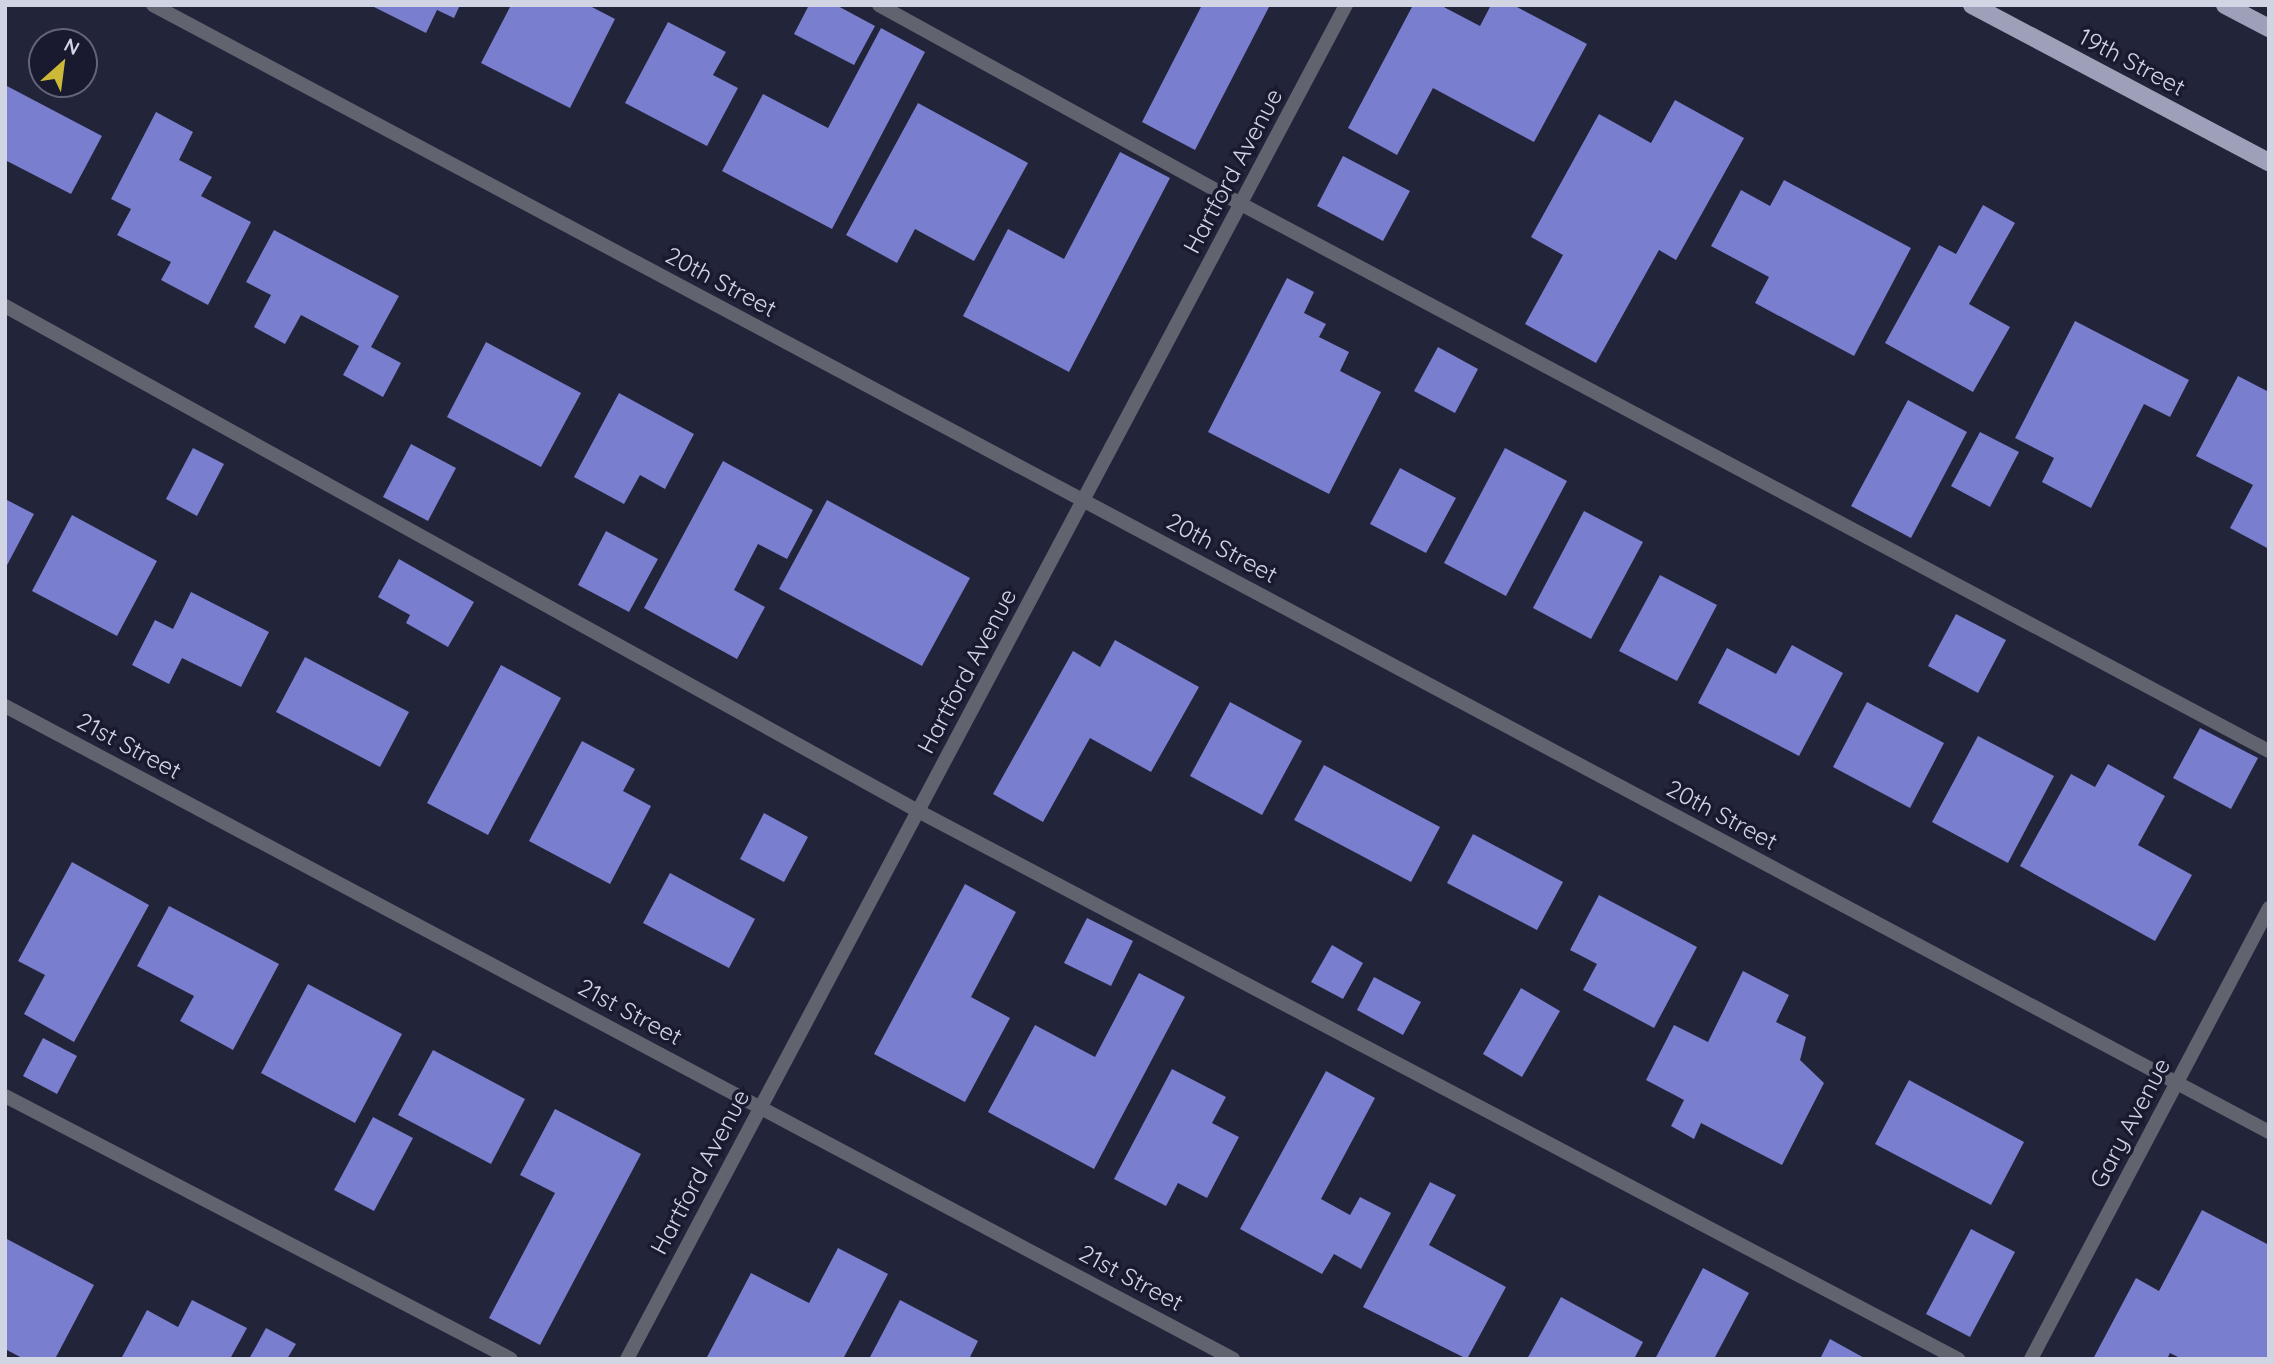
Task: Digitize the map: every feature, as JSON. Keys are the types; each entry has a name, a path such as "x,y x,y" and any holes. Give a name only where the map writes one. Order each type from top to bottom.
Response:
{"main road":[{"name":"19th Street","path":"1972,5 2269,162"},
{"path":"2225,5 2269,28"}],"street":[{"name":"20th Street","path":"153,5 2269,1132"},
{"path":"879,5 1241,204 2269,751"},
{"name":"Hartford Avenue","path":"627,1359 1346,5"},
{"path":"5,306 918,811 1958,1359"},
{"name":"21st Street","path":"5,706 1233,1359"},
{"name":"Gary Avenue","path":"2031,1359 2269,908"},
{"path":"5,1096 511,1359"}],"building":[{"path":"370,5 460,5 454,18 437,10 426,33"},
{"path":"511,5 588,5 615,19 570,108 481,63"},
{"path":"809,5 836,5 875,26 854,65 794,34"},
{"path":"1202,5 1270,5 1195,150 1142,122"},
{"path":"1413,5 1440,5 1480,26 1491,5 1513,5 1587,44 1534,142 1433,88 1397,155 1348,128"},
{"path":"668,22 726,52 713,75 738,88 707,146 625,103"},
{"path":"881,28 925,52 832,229 722,171 763,94 828,128"},
{"path":"5,85 102,136 71,194 5,160"},
{"path":"1675,100 1744,138 1676,260 1659,250 1596,363 1525,324 1563,255 1531,237 1599,114 1651,143"},
{"path":"918,103 1028,163 974,261 915,229 897,263 846,235"},
{"path":"156,112 193,132 179,160 212,177 201,196 251,222 208,305 161,280 171,262 117,235 131,209 111,199"},
{"path":"1120,152 1170,178 1069,372 963,316 1008,229 1064,259"},
{"path":"1343,156 1410,191 1383,241 1317,206"},
{"path":"1784,180 1911,248 1854,356 1755,303 1769,277 1711,246 1741,190 1770,206"},
{"path":"1983,205 2015,223 1969,304 2010,327 1973,392 1885,343 1939,245 1956,254"},
{"path":"274,230 399,296 371,347 401,363 383,397 343,375 359,346 301,315 285,344 254,327 271,295 246,282"},
{"path":"1287,278 1314,292 1304,313 1326,324 1319,337 1349,352 1340,371 1381,392 1329,494 1208,432"},
{"path":"2075,321 2189,380 2170,417 2144,404 2091,508 2042,482 2054,458 2015,438"},
{"path":"486,342 581,393 541,467 447,417"},
{"path":"1438,347 1478,369 1455,413 1414,391"},
{"path":"2238,376 2269,392 2269,549 2230,528 2253,485 2196,456"},
{"path":"619,393 694,434 665,489 640,475 624,504 574,477"},
{"path":"1908,400 1967,432 1911,538 1851,506"},
{"path":"1980,432 2019,452 1990,507 1951,486"},
{"path":"411,444 456,468 428,521 383,497"},
{"path":"193,448 224,464 197,516 166,499"},
{"path":"1505,448 1567,481 1506,596 1444,563"},
{"path":"723,461 813,510 787,559 758,544 734,590 765,607 737,659 644,608"},
{"path":"1400,468 1456,498 1426,553 1370,524"},
{"path":"5,499 34,514 5,569"},
{"path":"827,500 970,578 922,666 779,589"},
{"path":"1584,511 1643,542 1591,639 1533,608"},
{"path":"72,515 157,561 117,636 32,591"},
{"path":"606,531 658,559 629,612 578,585"},
{"path":"399,559 474,602 448,647 406,623 410,615 378,597"},
{"path":"1660,575 1717,605 1677,681 1619,651"},
{"path":"191,592 269,632 241,687 182,658 169,684 132,665 155,620 173,629"},
{"path":"1956,614 2006,640 1978,693 1928,666"},
{"path":"1115,640 1199,687 1151,772 1090,738 1043,822 993,794 1073,651 1100,667"},
{"path":"1792,645 1843,673 1799,756 1698,703 1727,648 1776,674"},
{"path":"305,657 409,712 380,767 276,712"},
{"path":"501,665 561,698 488,835 427,803"},
{"path":"1230,702 1302,741 1262,815 1190,776"},
{"path":"1867,702 1944,743 1910,808 1833,767"},
{"path":"2200,728 2258,758 2231,809 2173,778"},
{"path":"1978,736 2054,776 2008,863 1932,822"},
{"path":"582,741 635,769 623,791 651,806 610,884 529,841"},
{"path":"2108,764 2165,796 2138,845 2192,875 2155,941 2020,866 2071,774 2095,787"},
{"path":"1324,765 1440,827 1411,882 1294,820"},
{"path":"764,813 808,837 784,882 740,859"},
{"path":"1473,834 1563,882 1537,930 1447,883"},
{"path":"72,862 149,905 74,1042 24,1014 45,975 18,961"},
{"path":"670,873 755,919 729,968 643,923"},
{"path":"965,884 1016,912 971,997 1010,1018 965,1102 874,1054"},
{"path":"1599,895 1697,947 1654,1028 1583,990 1597,964 1570,950"},
{"path":"169,906 279,964 233,1050 180,1021 194,996 137,966"},
{"path":"1087,918 1133,941 1111,986 1064,963"},
{"path":"1332,945 1363,963 1343,999 1311,982"},
{"path":"1743,971 1789,995 1776,1022 1806,1037 1800,1060 1824,1083 1782,1165 1701,1123 1694,1139 1671,1126 1684,1100 1646,1080 1674,1025 1708,1042"},
{"path":"1139,973 1185,997 1094,1169 988,1112 1035,1025 1095,1057"},
{"path":"1374,977 1421,1002 1403,1035 1357,1010"},
{"path":"308,984 402,1034 355,1123 261,1073"},
{"path":"1521,988 1560,1011 1522,1077 1483,1054"},
{"path":"43,1038 77,1056 57,1094 23,1076"},
{"path":"433,1050 525,1099 491,1164 398,1115"},
{"path":"1172,1069 1226,1097 1212,1123 1239,1137 1207,1198 1178,1183 1166,1206 1114,1179"},
{"path":"1326,1071 1375,1098 1321,1199 1350,1215 1360,1197 1391,1213 1361,1269 1334,1254 1322,1274 1240,1229"},
{"path":"1909,1080 2024,1142 1991,1205 1875,1144"},
{"path":"555,1109 641,1154 540,1345 489,1318 555,1193 520,1175"},
{"path":"373,1117 413,1138 374,1211 334,1190"},
{"path":"1430,1182 1456,1195 1429,1245 1506,1287 1467,1359 1363,1307"},
{"path":"2202,1210 2269,1245 2269,1359 2182,1359 2170,1353 2167,1359 2093,1359 2136,1278 2159,1291"},
{"path":"1971,1229 2015,1252 1970,1337 1926,1314"},
{"path":"5,1238 94,1285 55,1359 24,1359 5,1349"},
{"path":"838,1248 888,1274 843,1359 706,1359 751,1273 809,1303"},
{"path":"1703,1268 1749,1293 1714,1359 1655,1359"},
{"path":"1561,1297 1643,1342 1634,1359 1527,1359"},
{"path":"192,1300 247,1328 230,1359 121,1359 147,1310 178,1327"},
{"path":"900,1300 978,1341 969,1359 870,1357"},
{"path":"266,1328 296,1344 287,1359 249,1359"},
{"path":"1830,1339 1866,1359 1820,1359"}]}
